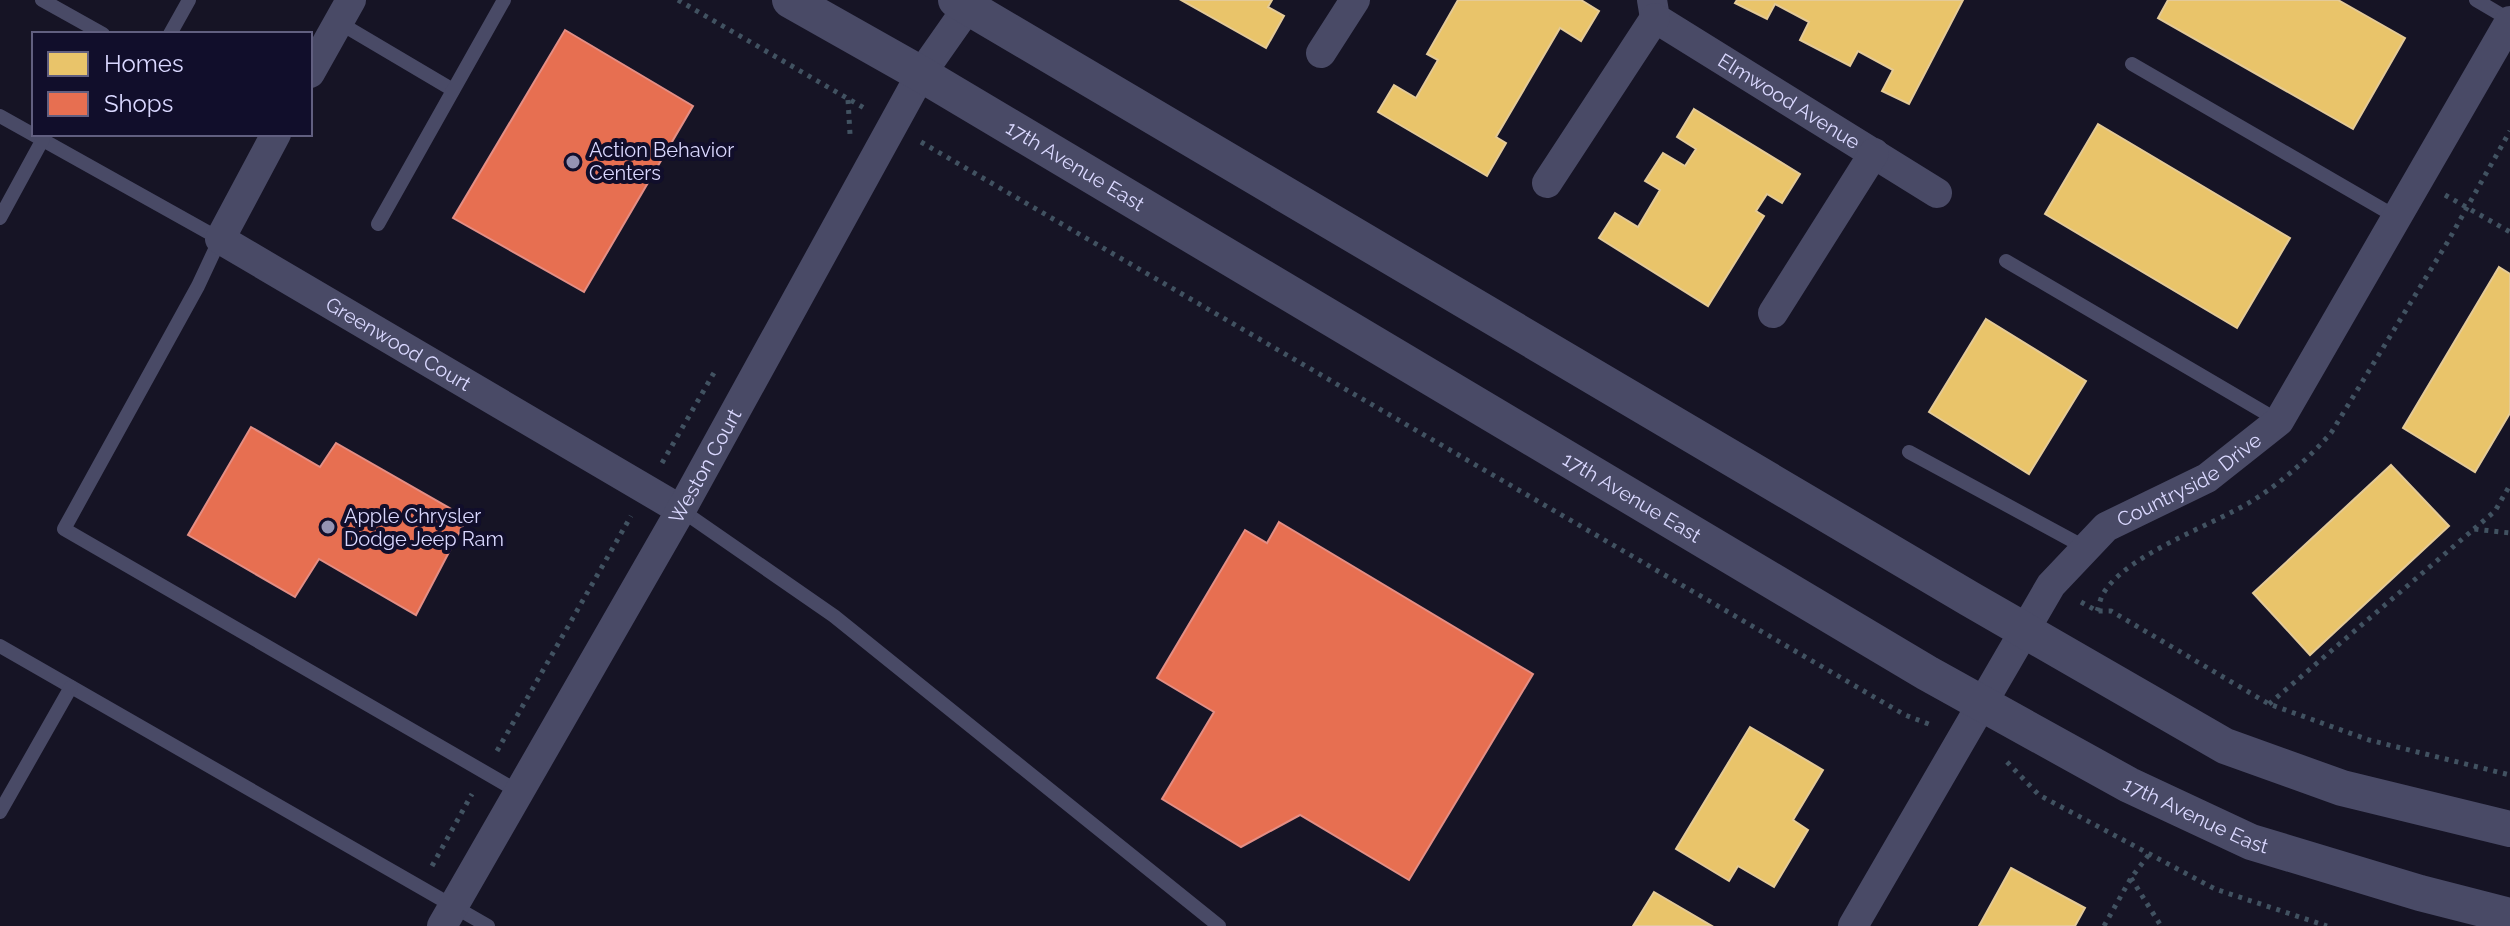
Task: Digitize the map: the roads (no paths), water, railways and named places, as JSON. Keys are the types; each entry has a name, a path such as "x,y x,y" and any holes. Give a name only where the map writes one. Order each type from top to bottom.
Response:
{"street":[{"name":"17th Avenue East","path":"790,0 921,74 1927,673 2129,785 2251,842 2420,893 2510,916"},
{"path":"1321,53 1355,0"},
{"name":"Weston Court","path":"448,916 681,510 921,74 965,2"},
{"path":"965,2 2225,746 2342,788 2510,829"},
{"path":"1547,183 1654,9"},
{"name":"Elmwood Avenue","path":"1654,9 1937,193"},
{"path":"312,69 345,11"},
{"name":"Countryside Drive","path":"1853,926 2051,585 2106,527 2207,478 2279,421 2510,21"},
{"path":"220,239 275,136"},
{"path":"1773,313 1874,153"},
{"name":"Greenwood Court","path":"220,239 681,510"}],"lane":[{"path":"42,0 99,32"},
{"path":"171,32 189,0"},
{"path":"378,224 504,0"},
{"path":"2476,0 2510,21"},
{"path":"345,11 453,90"},
{"path":"2132,64 2398,218"},
{"path":"0,116 32,133"},
{"path":"37,136 220,239 198,286 64,529 519,792"},
{"path":"0,218 43,139"},
{"path":"2006,261 2279,421"},
{"path":"1909,452 2086,548"},
{"path":"681,510 834,616 1219,926"},
{"path":"0,646 448,916 488,926"},
{"path":"0,812 71,687"}],"place":[{"name":"Action Behavior Centers","path":"573,162"},
{"name":"Apple Chrysler Dodge Jeep Ram","path":"328,527"}]}
